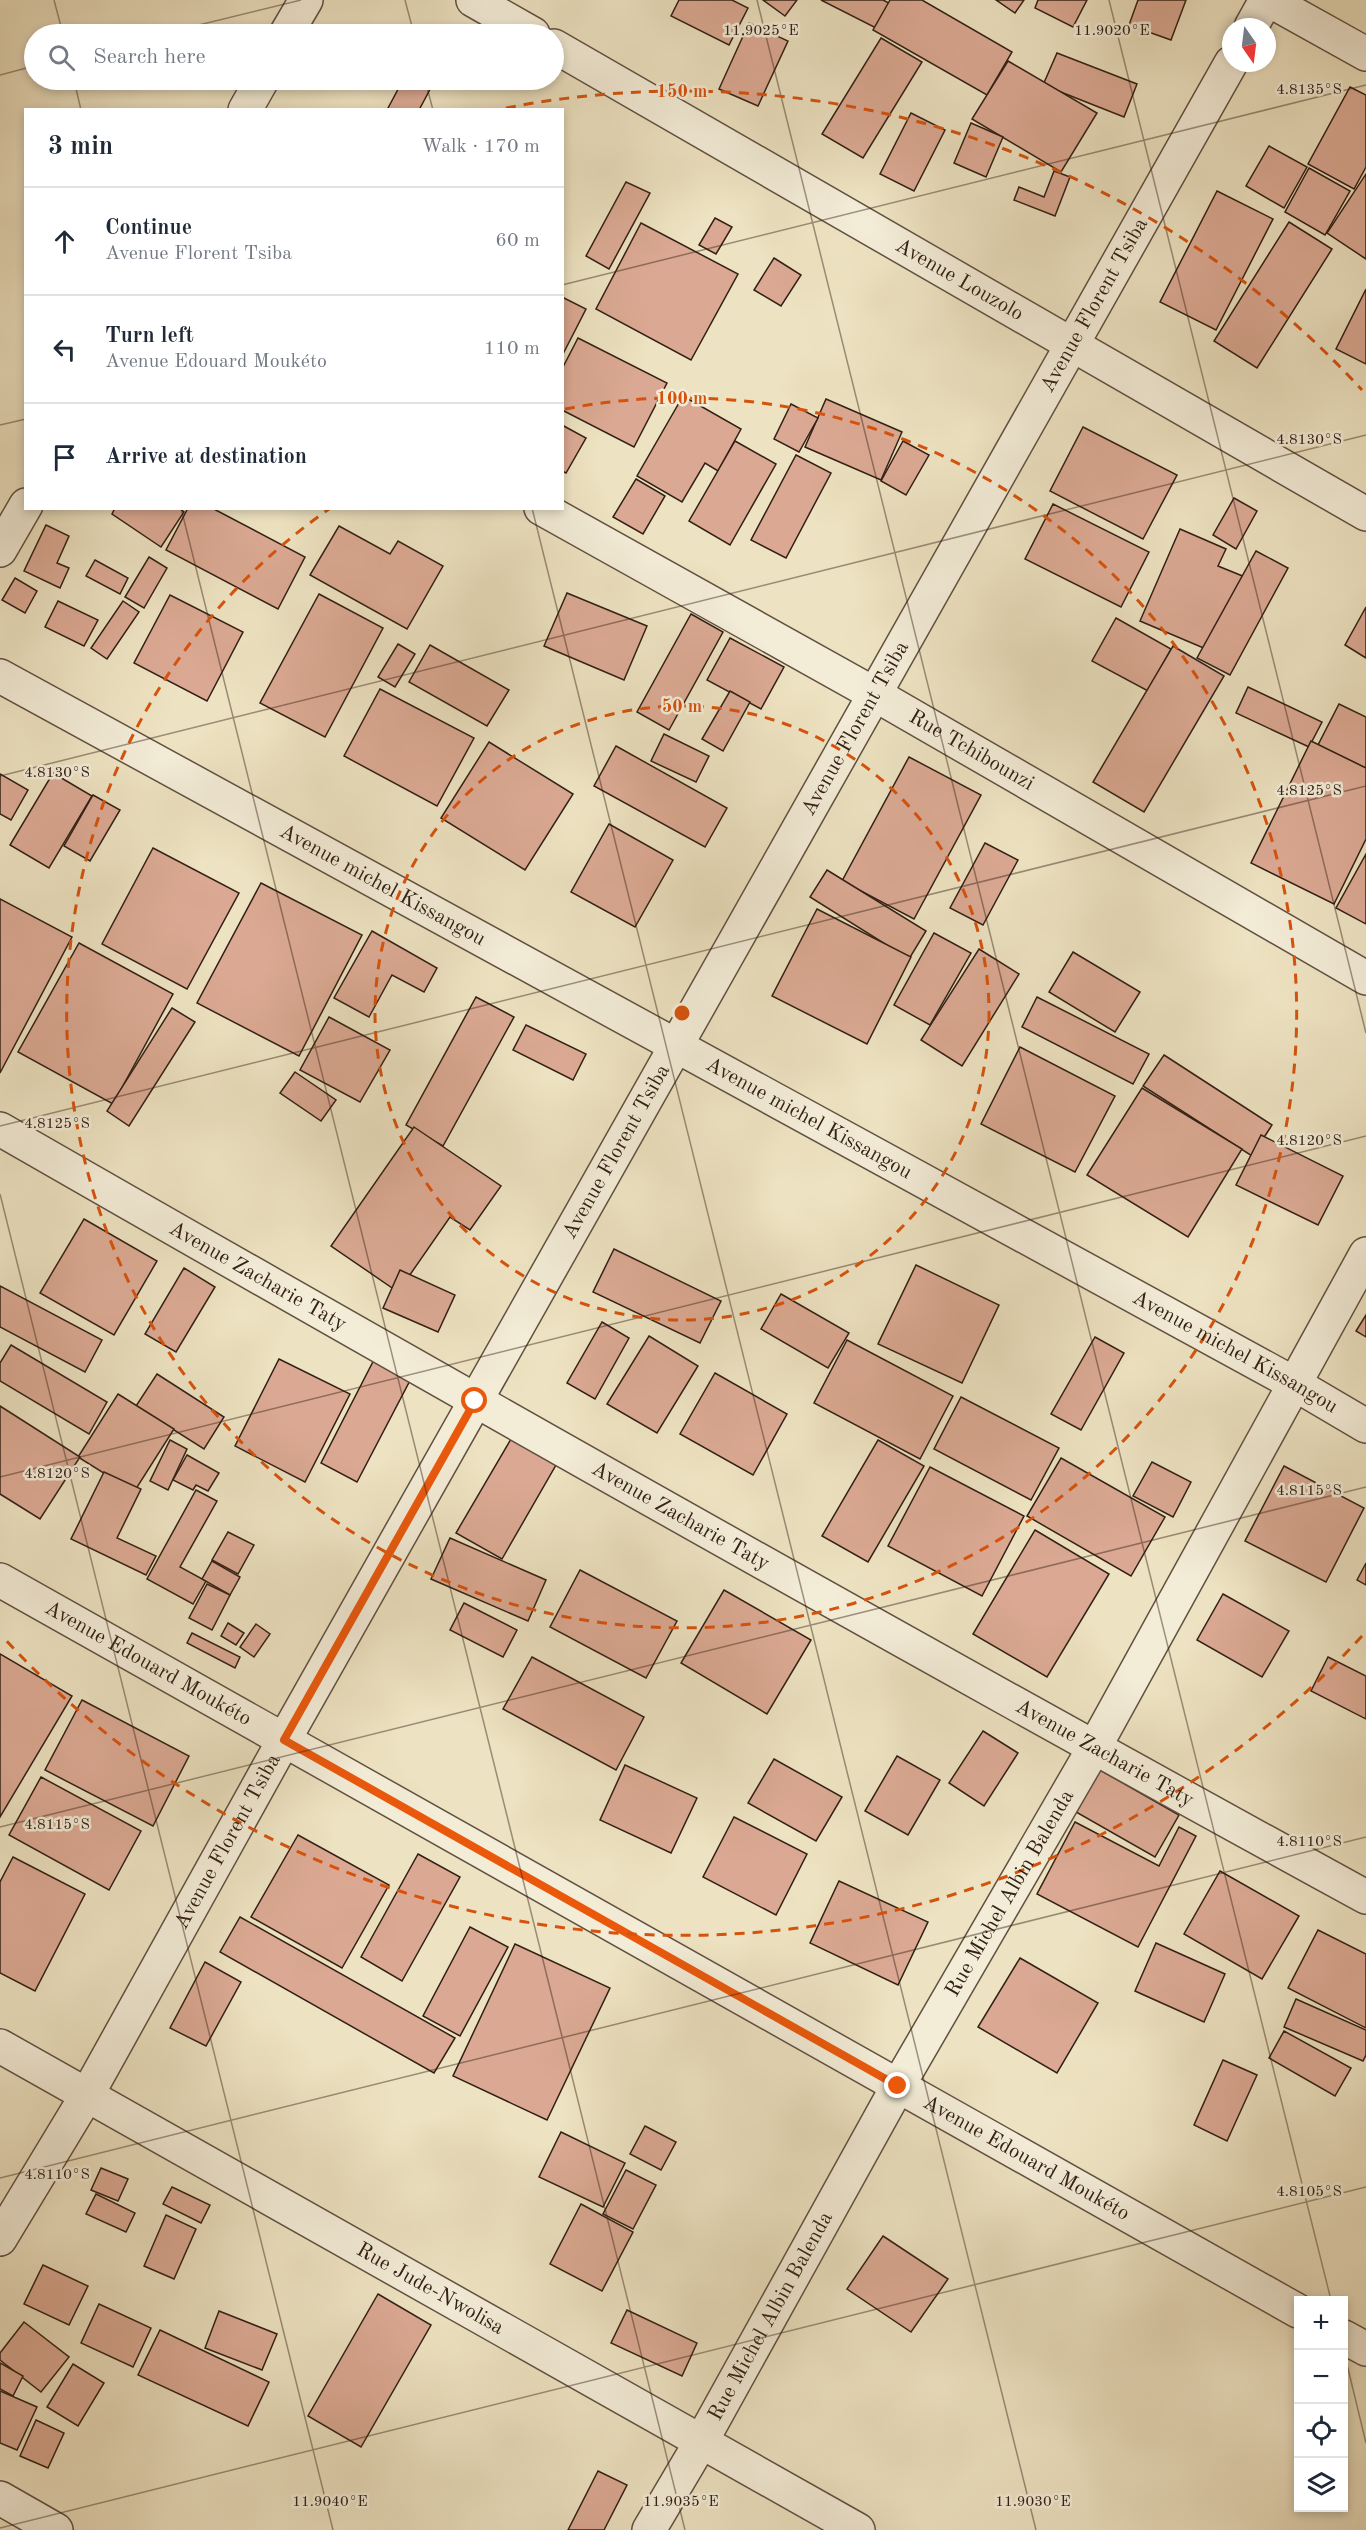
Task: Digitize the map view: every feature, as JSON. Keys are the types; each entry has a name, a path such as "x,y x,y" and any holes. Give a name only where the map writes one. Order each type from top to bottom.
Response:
{"street":[{"path":"292,24 306,0"},
{"path":"473,0 515,24"},
{"path":"1257,18 1268,0 1366,54"},
{"name":"Avenue Louzolo","path":"564,52 1366,514"},
{"name":"Avenue Florent Tsiba","path":"0,2239 87,2095 284,1740 1226,72"},
{"path":"246,108 256,90"},
{"path":"0,550 24,508"},
{"name":"Rue Tchibounzi","path":"545,510 876,695 1366,978"},
{"name":"Avenue michel Kissangou","path":"0,676 1293,1383 1366,1426"},
{"name":"Avenue Zacharie Taty","path":"0,1129 475,1401 1094,1748 1366,1897"},
{"name":"Rue Michel Albin Balenda","path":"649,2530 701,2442 898,2086 1094,1748 1366,1254"},
{"name":"Avenue Edouard Moukéto","path":"0,1580 1294,2308"},
{"name":"Rue Jude-Nwolisa","path":"0,2046 858,2530"},
{"path":"1348,2339 1366,2349"},
{"path":"0,2498 56,2530"}],"building":[{"path":"679,0 732,0 748,8 729,45 671,16"},
{"path":"763,0 797,0 785,16"},
{"path":"821,0 883,0 889,3 876,28"},
{"path":"890,0 922,0 1012,52 987,95 873,30"},
{"path":"996,0 1024,0 1015,13"},
{"path":"1038,0 1087,0 1073,27 1035,8"},
{"path":"1138,0 1186,0 1171,40 1129,25"},
{"path":"749,23 788,41 758,106 719,89"},
{"path":"881,38 922,62 863,158 822,134"},
{"path":"1057,53 1137,84 1124,117 1043,85"},
{"path":"1008,61 1097,113 1061,172 972,119"},
{"path":"1350,87 1366,95 1366,167 1354,189 1308,164"},
{"path":"398,90 430,90 420,108 388,108"},
{"path":"911,113 945,130 914,191 880,174"},
{"path":"971,123 1003,137 986,177 954,163"},
{"path":"1269,146 1307,167 1284,208 1246,186"},
{"path":"1309,168 1350,191 1325,235 1285,212"},
{"path":"1054,171 1070,177 1055,216 1014,200 1019,187 1044,197"},
{"path":"1366,174 1366,259 1327,233"},
{"path":"626,182 650,193 609,269 586,256"},
{"path":"1217,191 1273,219 1216,330 1160,302"},
{"path":"715,218 732,227 716,254 699,245"},
{"path":"1289,222 1332,249 1257,368 1214,341"},
{"path":"641,223 738,274 691,360 596,309"},
{"path":"774,258 801,275 781,306 754,290"},
{"path":"1366,289 1366,364 1336,349"},
{"path":"564,298 586,309 564,352"},
{"path":"578,338 667,383 634,447 564,411 564,365"},
{"path":"683,396 741,429 718,471 705,463 682,502 637,476"},
{"path":"826,399 902,432 881,480 805,447"},
{"path":"791,404 818,418 799,452 774,439"},
{"path":"564,426 586,438 566,473 564,472"},
{"path":"1083,427 1177,475 1143,539 1050,491"},
{"path":"735,441 776,464 730,545 689,521"},
{"path":"903,441 929,455 906,495 881,481"},
{"path":"796,455 831,473 786,558 751,540"},
{"path":"636,479 665,496 643,534 613,517"},
{"path":"1234,498 1257,511 1236,549 1213,535"},
{"path":"1053,504 1149,552 1121,607 1025,559"},
{"path":"114,510 182,510 184,512 161,547 112,514"},
{"path":"187,510 216,510 305,557 278,609 166,550"},
{"path":"46,525 69,536 57,563 69,568 60,588 24,571"},
{"path":"339,526 390,554 398,541 443,566 407,629 310,575"},
{"path":"1180,529 1226,549 1218,566 1245,577 1213,652 1140,621"},
{"path":"1256,551 1288,568 1230,675 1197,658"},
{"path":"149,557 167,568 144,608 125,597"},
{"path":"95,560 128,578 120,594 86,576"},
{"path":"15,578 37,591 25,613 2,600"},
{"path":"567,593 647,626 624,680 544,646"},
{"path":"319,594 383,628 325,737 260,703"},
{"path":"170,595 243,632 207,701 134,663"},
{"path":"58,601 98,620 84,646 45,627"},
{"path":"123,601 139,612 107,659 91,648"},
{"path":"1366,607 1366,658 1345,645"},
{"path":"691,614 723,632 669,730 637,712"},
{"path":"1116,618 1171,649 1148,691 1092,661"},
{"path":"730,638 784,667 761,709 707,680"},
{"path":"398,644 415,654 395,687 378,677"},
{"path":"430,645 509,690 487,726 409,682"},
{"path":"1173,646 1224,676 1144,812 1093,782"},
{"path":"1248,687 1322,722 1309,747 1236,713"},
{"path":"380,689 474,738 437,806 344,756"},
{"path":"730,691 750,702 723,751 702,739"},
{"path":"1339,704 1366,717 1366,768 1318,745"},
{"path":"664,734 709,756 696,782 651,761"},
{"path":"1311,741 1366,768 1366,839 1334,904 1251,863"},
{"path":"489,742 573,794 525,870 441,818"},
{"path":"616,746 727,808 705,847 594,786"},
{"path":"909,757 981,795 914,919 842,881"},
{"path":"53,773 92,796 49,868 10,845"},
{"path":"0,774 28,790 11,820 0,814"},
{"path":"93,795 120,810 90,861 64,846"},
{"path":"609,824 673,860 635,927 571,892"},
{"path":"985,843 1018,860 983,925 950,908"},
{"path":"153,848 239,893 187,989 102,944"},
{"path":"1366,854 1366,924 1336,908"},
{"path":"827,870 926,931 909,959 810,897"},
{"path":"261,883 362,935 299,1056 197,1003"},
{"path":"0,899 72,937 0,1073"},
{"path":"817,909 911,957 867,1044 772,996"},
{"path":"372,931 437,968 424,992 392,975 369,1017 334,998"},
{"path":"934,933 971,953 930,1025 894,1005"},
{"path":"79,943 173,994 113,1104 18,1052"},
{"path":"979,949 1019,974 962,1066 921,1040"},
{"path":"1073,952 1140,992 1115,1032 1049,992"},
{"path":"476,997 514,1017 443,1146 406,1125"},
{"path":"1037,997 1149,1054 1133,1084 1022,1027"},
{"path":"172,1008 195,1022 129,1126 107,1111"},
{"path":"329,1017 390,1050 360,1102 300,1070"},
{"path":"526,1025 586,1054 573,1080 513,1050"},
{"path":"1020,1047 1115,1096 1075,1172 981,1124"},
{"path":"1164,1055 1272,1125 1252,1156 1143,1086"},
{"path":"295,1072 336,1100 321,1121 280,1093"},
{"path":"1142,1088 1242,1149 1188,1237 1087,1175"},
{"path":"414,1127 501,1186 470,1230 450,1217 398,1292 331,1246"},
{"path":"1261,1135 1343,1176 1318,1225 1236,1185"},
{"path":"84,1219 157,1261 114,1335 40,1293"},
{"path":"614,1249 721,1301 700,1343 593,1292"},
{"path":"916,1265 999,1305 962,1383 878,1344"},
{"path":"184,1268 215,1287 176,1352 145,1334"},
{"path":"400,1270 455,1295 438,1332 383,1308"},
{"path":"0,1286 102,1340 85,1372 0,1327"},
{"path":"781,1294 849,1333 828,1368 761,1329"},
{"path":"1366,1315 1366,1337 1356,1331"},
{"path":"602,1322 629,1338 595,1399 567,1383"},
{"path":"649,1336 698,1366 657,1433 607,1404"},
{"path":"1095,1337 1124,1353 1081,1430 1051,1414"},
{"path":"847,1340 953,1396 920,1459 814,1403"},
{"path":"11,1345 107,1402 89,1434 0,1381 0,1363"},
{"path":"379,1350 416,1369 357,1482 321,1463"},
{"path":"279,1359 350,1394 305,1482 235,1446"},
{"path":"715,1373 787,1414 753,1475 680,1434"},
{"path":"157,1374 224,1417 204,1449 136,1406"},
{"path":"118,1394 174,1429 134,1492 78,1457"},
{"path":"961,1397 1059,1448 1031,1500 934,1449"},
{"path":"0,1406 80,1457 40,1519 0,1494"},
{"path":"511,1439 556,1465 502,1559 456,1533"},
{"path":"170,1440 187,1449 168,1490 150,1481"},
{"path":"878,1440 924,1466 868,1562 822,1536"},
{"path":"187,1455 219,1473 208,1491 196,1485 193,1490 173,1480"},
{"path":"1061,1458 1165,1517 1131,1576 1027,1516"},
{"path":"1152,1462 1191,1482 1173,1517 1133,1496"},
{"path":"1284,1466 1364,1508 1326,1582 1245,1541"},
{"path":"930,1467 1024,1516 982,1596 888,1546"},
{"path":"104,1472 141,1489 117,1538 156,1556 146,1575 71,1539"},
{"path":"196,1490 217,1501 180,1567 206,1581 193,1604 147,1579"},
{"path":"1035,1530 1109,1574 1047,1677 973,1634"},
{"path":"228,1532 254,1545 238,1574 212,1560"},
{"path":"450,1538 546,1580 528,1621 431,1579"},
{"path":"212,1561 240,1577 230,1595 202,1579"},
{"path":"1366,1563 1366,1585 1357,1580"},
{"path":"580,1570 677,1621 646,1678 550,1627"},
{"path":"207,1584 230,1595 212,1630 189,1618"},
{"path":"724,1590 811,1640 767,1714 681,1663"},
{"path":"1223,1594 1289,1631 1262,1677 1197,1640"},
{"path":"464,1603 517,1630 503,1657 450,1630"},
{"path":"228,1623 244,1633 236,1645 221,1636"},
{"path":"256,1624 270,1634 254,1657 240,1647"},
{"path":"192,1633 240,1657 235,1668 187,1643"},
{"path":"0,1654 72,1696 0,1817"},
{"path":"532,1657 644,1717 616,1770 503,1709"},
{"path":"1328,1657 1366,1676 1366,1719 1311,1691"},
{"path":"82,1700 189,1756 153,1826 45,1770"},
{"path":"983,1731 1018,1753 984,1806 949,1783"},
{"path":"897,1756 940,1780 908,1835 865,1811"},
{"path":"774,1759 842,1797 816,1841 748,1803"},
{"path":"625,1765 697,1798 671,1853 600,1820"},
{"path":"1100,1770 1179,1815 1155,1857 1076,1812"},
{"path":"41,1777 141,1831 109,1890 9,1835"},
{"path":"734,1817 807,1854 776,1915 703,1877"},
{"path":"1075,1822 1159,1866 1179,1827 1196,1836 1138,1947 1037,1894"},
{"path":"298,1835 389,1885 342,1968 251,1917"},
{"path":"418,1854 460,1877 402,1981 361,1957"},
{"path":"13,1857 85,1894 35,1991 0,1973 0,1882"},
{"path":"1220,1871 1299,1916 1262,1979 1184,1934"},
{"path":"839,1881 928,1922 898,1985 810,1943"},
{"path":"240,1917 455,2038 434,2073 220,1952"},
{"path":"470,1927 508,1947 460,2036 423,2016"},
{"path":"1318,1930 1366,1954 1366,2028 1288,1988"},
{"path":"1156,1943 1225,1974 1204,2022 1135,1991"},
{"path":"515,1944 610,1988 547,2120 453,2076"},
{"path":"1020,1958 1098,2003 1057,2073 978,2027"},
{"path":"205,1962 241,1982 206,2046 170,2028"},
{"path":"1296,1999 1366,2030 1366,2055 1363,2061 1284,2027"},
{"path":"1284,2031 1351,2068 1335,2096 1269,2058"},
{"path":"1223,2060 1257,2075 1227,2141 1194,2125"},
{"path":"645,2126 676,2142 661,2170 630,2154"},
{"path":"561,2132 625,2163 603,2207 539,2177"},
{"path":"101,2168 128,2179 118,2201 91,2190"},
{"path":"626,2170 656,2185 633,2229 603,2214"},
{"path":"172,2187 210,2205 201,2223 163,2204"},
{"path":"96,2194 135,2213 126,2232 86,2214"},
{"path":"581,2204 633,2232 602,2291 550,2264"},
{"path":"166,2215 196,2229 174,2279 144,2266"},
{"path":"883,2236 948,2279 911,2332 847,2289"},
{"path":"43,2265 88,2286 69,2325 24,2304"},
{"path":"378,2294 431,2325 361,2447 308,2416"},
{"path":"99,2304 151,2328 133,2367 81,2343"},
{"path":"627,2310 697,2343 682,2376 611,2343"},
{"path":"219,2311 277,2334 262,2370 205,2348"},
{"path":"24,2322 69,2357 41,2392 0,2360 0,2353"},
{"path":"160,2330 269,2382 248,2426 138,2375"},
{"path":"0,2363 23,2376 13,2396 0,2389"},
{"path":"73,2364 104,2383 78,2426 47,2407"},
{"path":"0,2391 37,2407 17,2450 0,2443"},
{"path":"36,2420 64,2433 48,2468 20,2456"},
{"path":"598,2471 627,2485 604,2530 568,2530"}],"route":[{"path":"475,1401 284,1740 898,2086"}]}
